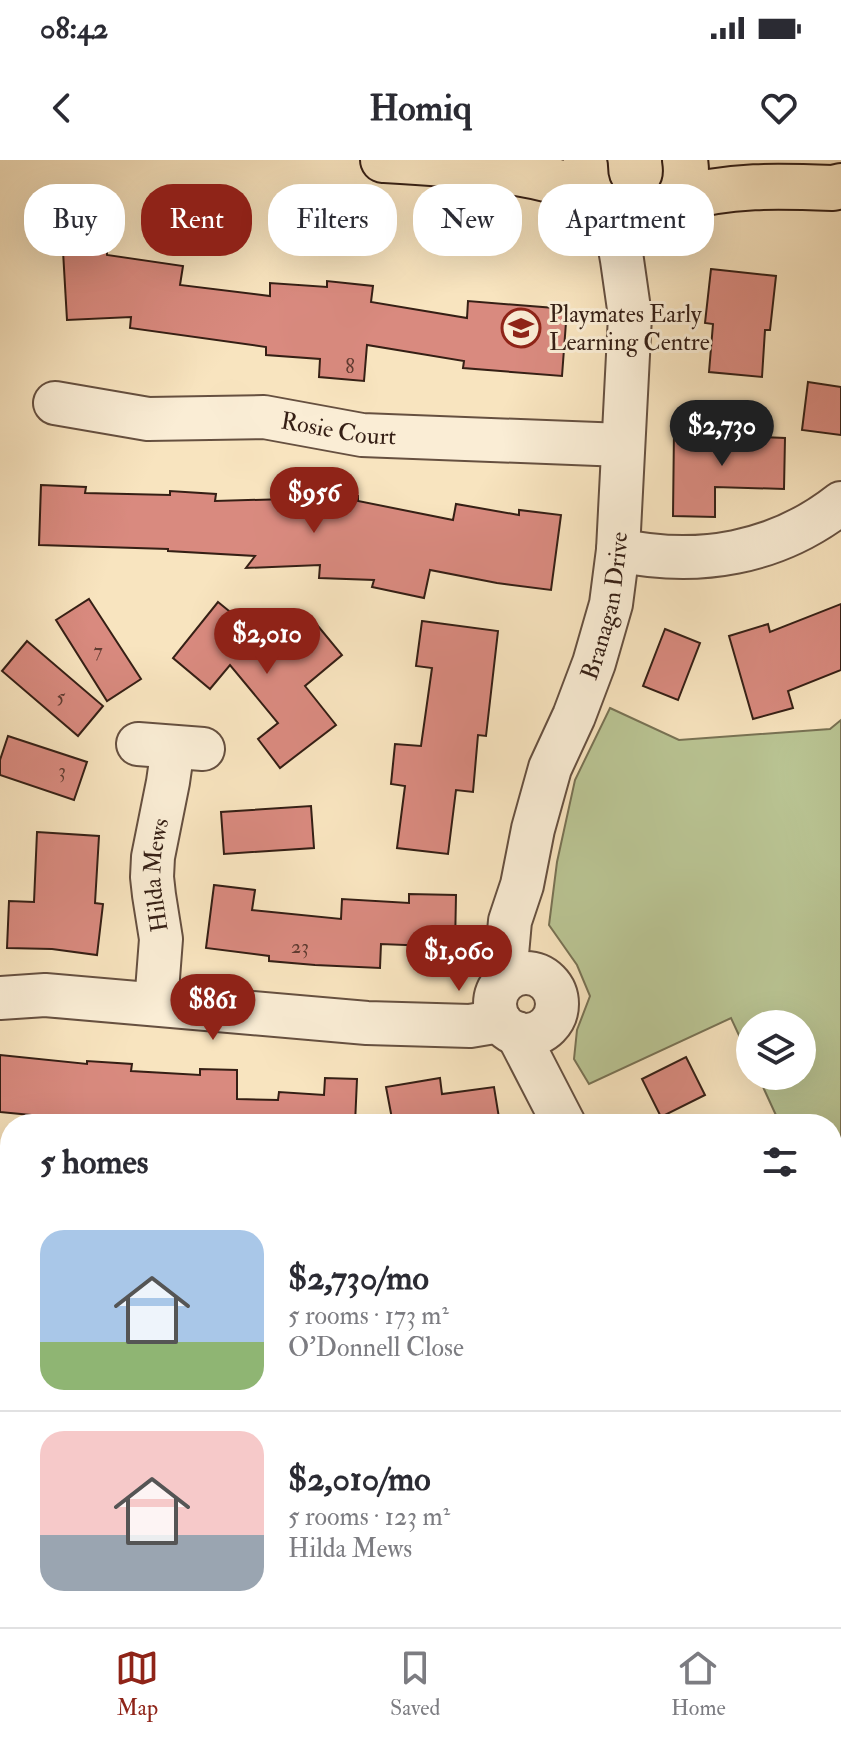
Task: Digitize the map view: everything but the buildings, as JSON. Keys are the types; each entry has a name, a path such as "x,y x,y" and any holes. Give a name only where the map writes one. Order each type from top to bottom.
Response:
{"highway":[{"path":"383,160 460,165 574,184"},
{"path":"750,160 841,169"},
{"path":"714,191 841,186"}],"street":[{"name":"Branagan Drive","path":"560,1114 518,1007 537,953 522,885 550,768 594,663 611,604 618,550 630,316 622,256"},
{"name":"Branagan Drive","path":"630,316 651,256"},
{"name":"Rosie Court","path":"55,403 148,419 264,417 362,435 623,445"},
{"path":"618,550 685,559 749,550 777,541 841,503"},
{"name":"Hilda Mews","path":"156,1004 161,939 153,867 171,747"},
{"path":"0,998 45,995 367,1023 470,1026 518,1007"}],"green space":[{"path":"610,708 679,740 830,729 841,720 841,1114 775,1114 764,1090 816,1090 816,1010 736,1010 736,1029 731,1018 589,1084 574,1059 577,1030 590,996 577,965 549,925 557,862 575,780"}],"place":[{"name":"Playmates Early Learning Centre","path":"521,328"}]}
